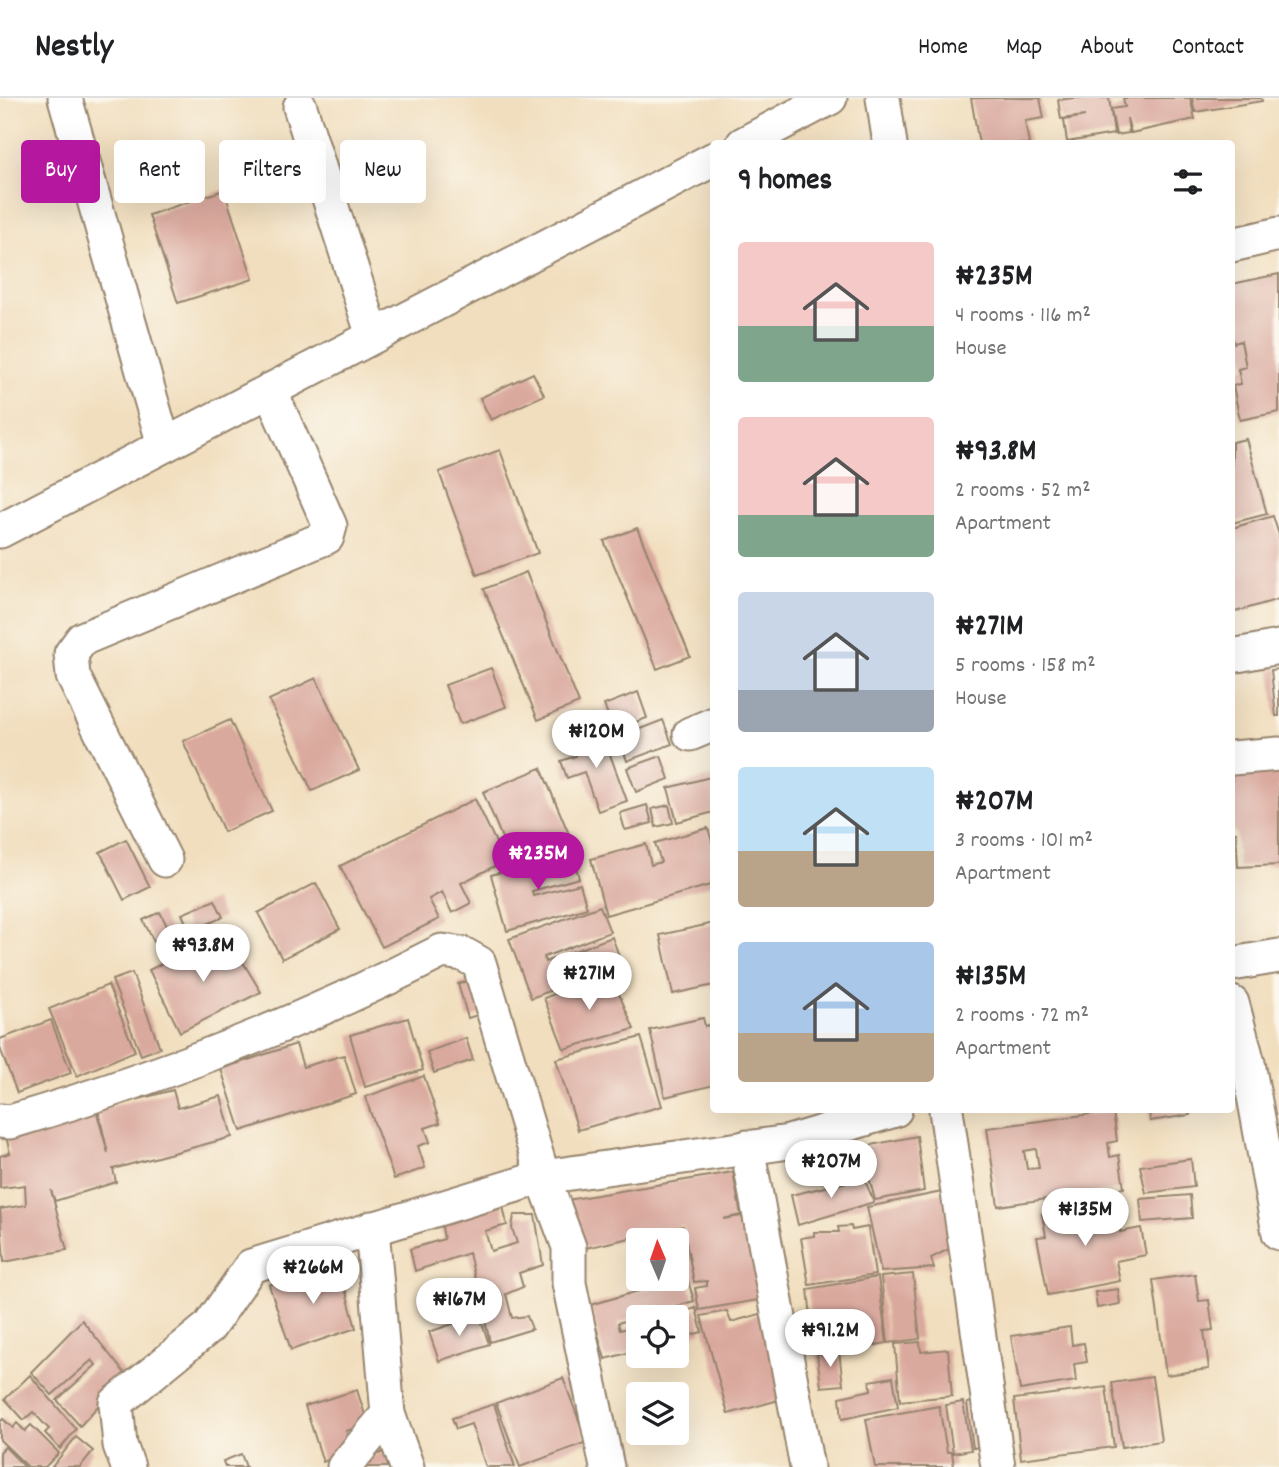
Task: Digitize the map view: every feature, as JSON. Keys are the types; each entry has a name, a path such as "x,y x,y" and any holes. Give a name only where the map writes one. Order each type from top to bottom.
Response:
{"street":[{"path":"65,98 136,355 164,445"},
{"path":"751,140 830,98"},
{"path":"884,98 889,140"},
{"path":"300,107 373,336"},
{"path":"0,531 710,161"},
{"path":"1235,244 1279,234"},
{"path":"165,860 73,676 71,654 82,639 327,537 330,526 270,390"},
{"path":"1235,655 1279,647"},
{"path":"1235,758 1279,754"},
{"path":"0,1121 10,1122 118,1090 321,1009 442,951 463,954 479,964 543,1177 569,1247 569,1283 607,1467"},
{"path":"1235,963 1279,956"},
{"path":"1235,1026 1240,1063 1279,1233"},
{"path":"117,1460 116,1404 209,1327 251,1266 543,1177 789,1142 885,1113"},
{"path":"946,1113 998,1467"},
{"path":"747,1147 807,1467"},
{"path":"372,1228 388,1414 407,1467"},
{"path":"344,1467 388,1414"}],"building":[{"path":"971,98 1040,98 1044,118 1025,121 1028,140 978,140"},
{"path":"1109,98 1114,134 1067,140 1064,120 1085,116 1061,119 1058,100"},
{"path":"1123,98 1190,98 1195,119 1131,133 1127,118 1129,133 1116,135 1111,109 1125,107"},
{"path":"1192,98 1261,98 1262,101 1195,112"},
{"path":"219,192 219,203 228,203 253,279 178,303 149,215 185,203 205,203 205,196"},
{"path":"1279,274 1279,412 1240,420 1235,386 1241,384 1238,369 1246,367 1241,341 1235,343 1235,283"},
{"path":"533,373 544,395 491,420 480,398"},
{"path":"1246,439 1267,514 1235,522 1235,441"},
{"path":"500,450 538,553 477,575 439,472"},
{"path":"1273,516 1279,535 1279,599 1235,612 1235,527"},
{"path":"637,528 690,656 657,669 604,541"},
{"path":"526,572 579,703 538,720 484,589"},
{"path":"491,668 506,707 460,724 445,685"},
{"path":"1279,669 1279,716 1276,716 1271,670"},
{"path":"316,678 359,770 312,791 269,700"},
{"path":"638,692 647,718 614,730 604,705"},
{"path":"230,720 272,811 224,832 183,741"},
{"path":"663,720 672,744 627,761 619,737"},
{"path":"601,730 627,801 598,811 584,772 567,778 561,761 576,756 570,741"},
{"path":"661,756 669,779 636,792 627,768"},
{"path":"1279,764 1279,865 1238,867 1235,766"},
{"path":"541,768 574,846 551,855 549,850 513,865 483,792"},
{"path":"710,777 710,813 677,822 668,788"},
{"path":"475,799 505,861 461,883 471,903 452,913 442,892 429,899 439,919 382,947 340,866"},
{"path":"647,805 652,823 625,830 620,813"},
{"path":"669,805 673,823 656,827 652,809"},
{"path":"708,828 710,885 606,915 591,859 646,844 651,865 661,862 655,843"},
{"path":"126,839 150,887 124,900 100,852"},
{"path":"572,852 579,878 532,891 533,896 580,884 587,908 507,931 491,875"},
{"path":"316,883 340,929 282,959 258,913"},
{"path":"215,900 223,917 190,932 182,914"},
{"path":"600,906 610,932 544,957 545,962 612,937 622,964 531,998 509,939"},
{"path":"160,912 172,936 155,944 143,920"},
{"path":"710,924 710,986 673,994 660,935"},
{"path":"209,940 215,953 232,944 261,992 180,1032 149,970"},
{"path":"132,973 160,1048 141,1055 112,980"},
{"path":"610,973 634,1029 564,1049 544,998"},
{"path":"473,979 484,1013 468,1018 458,984"},
{"path":"108,985 135,1051 77,1076 49,1009"},
{"path":"408,1018 423,1070 365,1087 350,1035"},
{"path":"703,1018 705,1026 710,1025 710,1086 665,1097 650,1030"},
{"path":"51,1020 71,1073 17,1093 0,1048 0,1039"},
{"path":"641,1037 662,1106 578,1130 556,1059"},
{"path":"466,1038 473,1060 434,1073 427,1052"},
{"path":"296,1044 303,1067 344,1055 356,1094 241,1131 221,1069"},
{"path":"424,1076 440,1123 425,1128 430,1142 418,1146 425,1168 394,1179 365,1097"},
{"path":"173,1090 178,1108 221,1096 232,1137 113,1169 116,1182 55,1201 51,1190 67,1250 4,1262 0,1209 26,1205 25,1185 0,1188 0,1156 10,1153 5,1132 95,1106 108,1153 98,1110"},
{"path":"1113,1113 1117,1141 1108,1143 1110,1157 1119,1155 1124,1188 998,1206 987,1128","holes":["1036,1149 1039,1168 1027,1169 1024,1151"]},
{"path":"1149,1113 1190,1113 1190,1115 1150,1121"},
{"path":"917,1136 924,1191 875,1200 861,1147"},
{"path":"1191,1159 1194,1187 1146,1193 1140,1166"},
{"path":"733,1172 741,1215 723,1219 742,1216 764,1299 699,1310 695,1288 707,1286 707,1281 694,1282 690,1262 690,1228 683,1226 626,1228 626,1239 577,1250 567,1200"},
{"path":"864,1178 874,1202 798,1225 791,1195"},
{"path":"942,1192 954,1241 949,1249 931,1258 934,1268 881,1272 867,1207"},
{"path":"1190,1195 1192,1218 1142,1222 1140,1199"},
{"path":"502,1201 507,1225 485,1231 491,1251 517,1243 512,1228 514,1215 535,1215 543,1265 519,1273 523,1287 506,1294 512,1318 527,1316 532,1329 490,1342 469,1253 415,1271 410,1249 444,1239 441,1221"},
{"path":"1107,1202 1111,1222 1118,1221 1120,1232 1141,1228 1146,1255 1116,1261 1120,1281 1048,1295 1037,1237 1046,1236 1042,1214"},
{"path":"851,1226 852,1230 868,1227 875,1275 809,1285 801,1238 814,1236 814,1232 839,1232 838,1227"},
{"path":"338,1263 356,1328 291,1350 269,1285"},
{"path":"913,1274 920,1339 888,1343 881,1277"},
{"path":"1195,1274 1199,1301 1209,1300 1213,1330 1204,1331 1209,1369 1166,1375 1153,1280"},
{"path":"878,1277 887,1343 841,1352 838,1335 813,1337 808,1289"},
{"path":"690,1287 694,1301 680,1305 626,1305 626,1321 618,1323 620,1330 626,1328 626,1353 605,1359 590,1305 635,1292 690,1292"},
{"path":"1118,1289 1120,1304 1097,1308 1095,1292"},
{"path":"696,1308 702,1332 689,1336 689,1310"},
{"path":"727,1311 731,1322 767,1312 790,1397 728,1414 701,1316"},
{"path":"480,1317 489,1344 439,1361 429,1332"},
{"path":"82,1320 126,1375 80,1426 57,1400 96,1365 92,1360 52,1395 31,1372"},
{"path":"1070,1327 1072,1345 1084,1343 1087,1362 1074,1364 1076,1381 1020,1390 1011,1336"},
{"path":"920,1342 921,1352 948,1349 952,1396 900,1401 895,1344"},
{"path":"839,1351 843,1385 821,1387 817,1354"},
{"path":"30,1375 76,1429 60,1449 45,1433 49,1429 33,1412 24,1420 5,1399"},
{"path":"893,1377 898,1407 842,1419 840,1397 871,1390 870,1381"},
{"path":"1152,1377 1161,1441 1122,1447 1112,1383"},
{"path":"563,1378 587,1442 520,1467 496,1403"},
{"path":"1106,1387 1114,1447 1021,1459 1014,1399"},
{"path":"357,1390 368,1424 346,1431 352,1450 323,1462 305,1406"},
{"path":"982,1401 987,1446 973,1448 967,1403"},
{"path":"963,1402 971,1450 953,1453 946,1405"},
{"path":"494,1404 515,1467 486,1467 471,1424 456,1429 452,1418"},
{"path":"939,1406 947,1452 952,1452 954,1467 875,1467 866,1419"},
{"path":"3,1419 13,1428 17,1423 25,1431 31,1425 59,1453 45,1467 28,1467 0,1440 0,1422"},
{"path":"76,1437 93,1451 80,1467 52,1467"},
{"path":"5,1447 25,1467 0,1467 0,1452"},
{"path":"387,1451 393,1467 342,1467"},
{"path":"241,1454 246,1467 225,1467 223,1461"}]}
